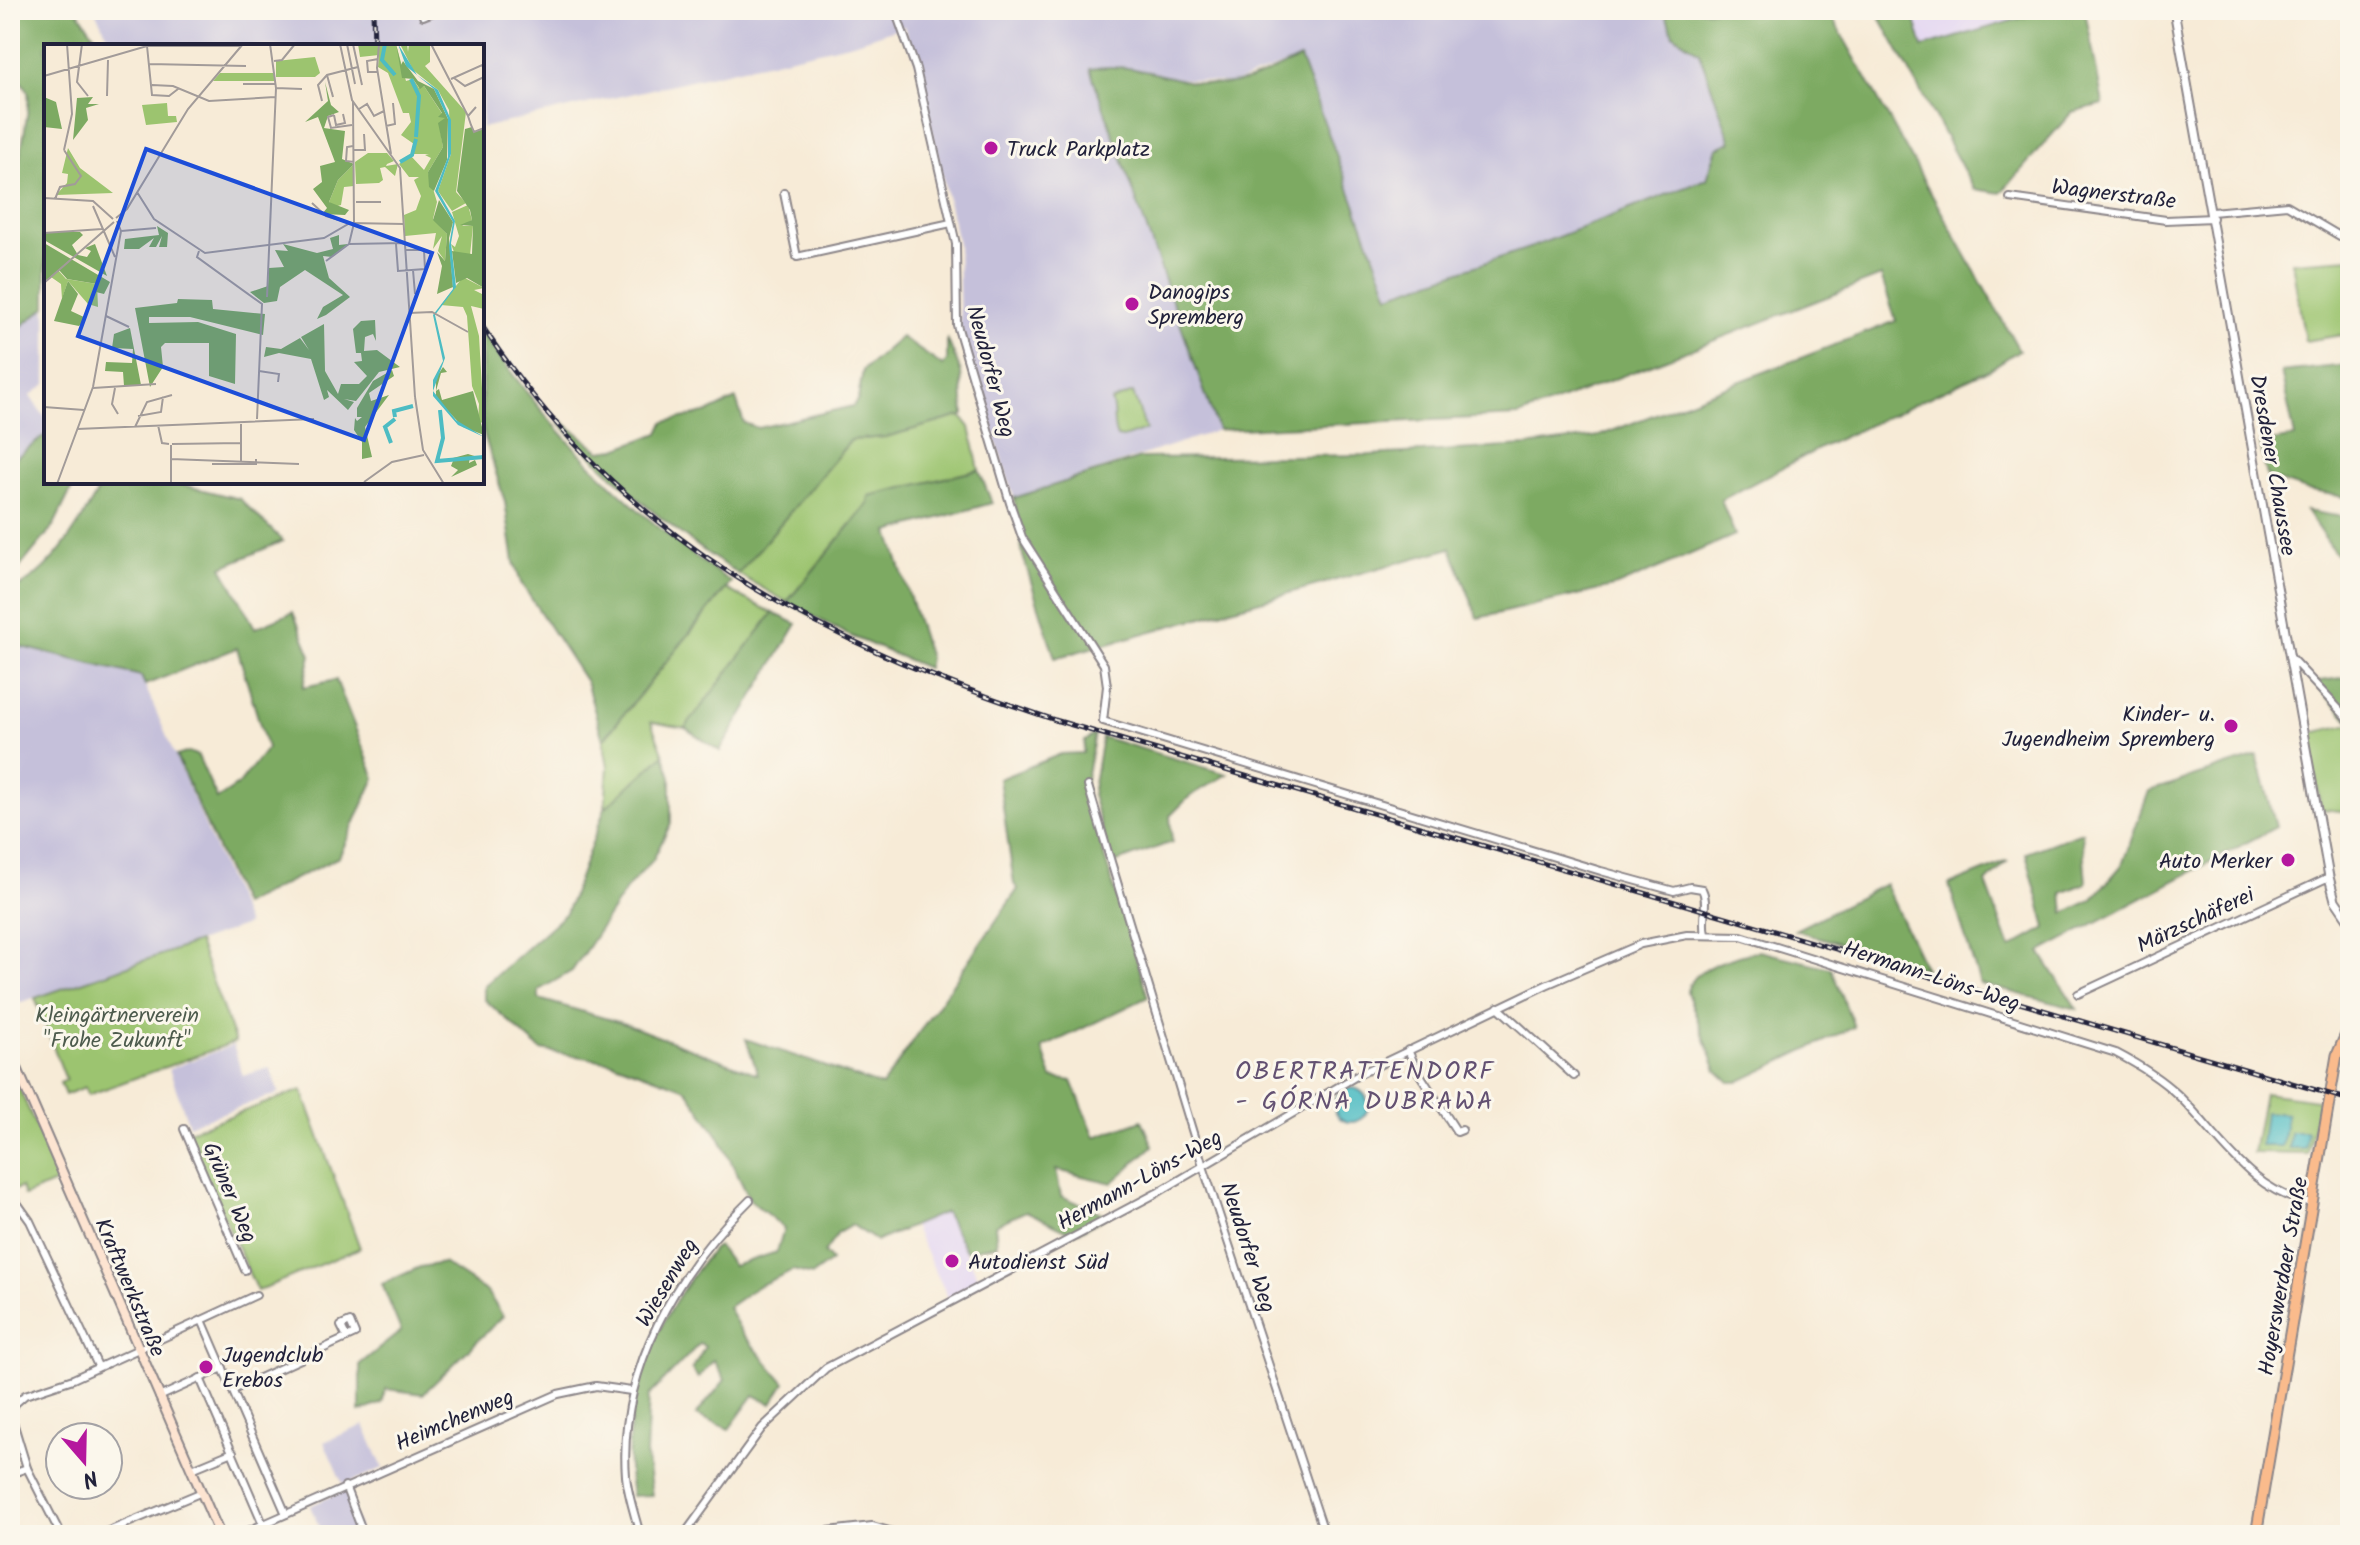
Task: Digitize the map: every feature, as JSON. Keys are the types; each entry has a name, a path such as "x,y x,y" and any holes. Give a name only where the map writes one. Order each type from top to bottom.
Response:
{"main road":[{"name":"Hoyerswerdaer Straße","path":"2256,1535 2337,1055 2350,1025"},
{"name":"Kraftwerkstraße","path":"10,1052 220,1535"}],"street":[{"path":"423,16 438,10"},
{"name":"Neudorfer Weg","path":"895,10 904,31 951,223 957,258 954,305 957,325 1022,537 1104,665 1107,686 1103,721 1601,871 1674,891 1690,887 1702,889 1706,901 1702,921 1705,934"},
{"name":"Dresdener Chaussee","path":"2174,10 2329,877 2335,900 2350,922"},
{"path":"784,193 797,257 951,223"},
{"name":"Wagnerstraße","path":"2010,198 2166,220 2287,205 2350,242"},
{"path":"2290,657 2350,721"},
{"name":"Neudorfer Weg","path":"1088,786 1203,1166 1325,1535"},
{"name":"Märzschäferei","path":"2078,994 2329,877"},
{"name":"Hermann-Löns-Weg","path":"684,1535 762,1428 825,1369 1203,1166 1320,1096 1408,1050 1641,944 1705,934 1741,936 1775,944 2116,1053 2166,1085 2226,1151 2255,1176 2300,1201 2313,1203"},
{"path":"1498,1007 1574,1076"},
{"path":"1408,1050 1417,1070 1457,1132 1462,1130"},
{"name":"Grüner Weg","path":"184,1129 245,1270"},
{"path":"15,1200 30,1221 98,1366"},
{"name":"Wiesenweg","path":"640,1535 626,1478 631,1391 659,1318 705,1247 750,1200"},
{"path":"61,1535 27,1468 10,1410 25,1395 73,1379 256,1295"},
{"path":"202,1320 286,1514"},
{"path":"233,1390 347,1338"},
{"path":"159,1397 223,1368"},
{"path":"200,1378 263,1524"},
{"name":"Heimchenweg","path":"239,1535 345,1486 576,1388 621,1387 631,1391"},
{"path":"192,1469 233,1452"},
{"path":"10,1474 27,1468"},
{"path":"345,1486 364,1535"},
{"path":"99,1535 202,1492"},
{"path":"793,1535 872,1526 903,1535"}],"shaded area":[{"path":"94,10 1664,10 1673,34 1699,52 1731,142 1717,148 1707,179 1532,247 1389,295 1300,58 1232,84 1090,68 1218,430 1014,498 960,325 958,244 918,69 904,26 853,43 484,128 484,44 113,44"},
{"path":"1912,10 2048,10 1923,47"},
{"path":"44,309 44,386 30,396 44,416 44,436 10,462 10,335"},
{"path":"10,644 141,676 247,925 10,1006"},
{"path":"233,1045 243,1076 270,1067 279,1093 189,1125 169,1069"},
{"path":"945,1212 981,1282 949,1299 913,1226"},
{"path":"364,1425 383,1468 343,1485 324,1442"},
{"path":"345,1490 359,1528 343,1535 323,1535 310,1506"}],"green space":[{"path":"10,10 77,10 101,44 44,44 44,309 10,335 10,197 22,144 28,92 25,86 10,76"},
{"path":"1664,10 1828,10 2019,350 1990,369 1824,446 1721,500 1735,535 1617,586 1478,618 1451,548 1055,658 1023,556 1014,498 1140,458 1370,455 1526,446 1599,436 1896,321 1881,276 1519,416 1218,430 1090,69 1125,68 1195,82 1230,84 1257,77 1300,58 1389,295 1532,247 1707,179 1717,148 1731,142 1699,52 1673,34"},
{"path":"1876,10 1912,10 1923,47 2048,10 2085,10 2103,104 2072,112 2001,193 1974,189"},
{"path":"2350,113 2350,152 2338,115"},
{"path":"2350,258 2350,381 2342,335 2305,341 2292,262"},
{"path":"484,335 536,403 594,469 659,528 731,582 603,740 586,682 521,583 514,562 505,502 484,434"},
{"path":"901,337 943,366 947,360 947,338 961,372 964,415 886,437 851,440 738,574 644,504 559,422 559,419 600,451 616,449 659,433 664,422 709,412 736,399 744,423 758,428 853,406 858,399 863,370"},
{"path":"2347,365 2350,498 2306,490 2267,477 2260,443 2295,437 2281,372"},
{"path":"1133,393 1146,430 1117,437 1111,401"},
{"path":"961,416 970,427 979,470 869,496 868,504 787,602 738,574 851,440 886,437"},
{"path":"44,436 44,484 74,484 53,527 16,572 10,574 10,462"},
{"path":"979,470 992,503 889,532 929,658 927,668 846,634 787,602 868,504 869,496"},
{"path":"102,484 179,484 240,499 283,541 222,567 255,628 293,612 311,655 303,687 336,680 375,778 339,857 242,905 176,756 189,752 198,756 217,799 239,784 267,748 237,648 145,685 141,676 10,644 10,591 39,572 75,529"},
{"path":"2306,511 2350,518 2350,565 2335,553"},
{"path":"726,589 773,613 685,728 651,722 664,755 605,808 608,766 603,740"},
{"path":"773,613 797,624 720,751 685,728"},
{"path":"2350,677 2350,721 2313,682"},
{"path":"2350,724 2350,812 2321,809 2308,734"},
{"path":"1095,734 1085,784 1087,801 1148,997 1042,1048 1052,1078 1072,1081 1095,1137 1142,1120 1153,1146 1112,1183 1056,1170 1061,1196 1109,1216 1074,1234 1026,1211 995,1225 997,1245 966,1251 945,1212 877,1241 852,1225 838,1233 824,1253 831,1261 812,1275 793,1270 758,1286 728,1307 742,1333 785,1383 772,1404 754,1395 729,1429 696,1415 725,1380 714,1360 698,1378 692,1369 705,1347 700,1343 649,1396 646,1453 652,1495 632,1496 630,1428 636,1395 645,1363 674,1303 714,1248 718,1246 733,1266 777,1252 784,1228 750,1200 719,1137 686,1089 612,1062 541,1050 484,999 484,986 566,913 605,808 664,755 671,777 671,823 653,860 627,888 572,971 539,990 539,999 625,1024 758,1074 746,1039 882,1086 1018,889 1014,884 999,779 1061,754 1083,753 1085,741"},
{"path":"1102,737 1227,774 1189,797 1170,816 1172,842 1112,864 1092,795"},
{"path":"2257,756 2276,827 2040,952 2077,1009 1980,984 1949,885 2008,861 1986,883 2010,948 2046,928 2026,853 2082,832 2086,883 2062,893 2064,913 2092,900 2122,865 2149,791"},
{"path":"1885,884 1925,969 1795,930"},
{"name":"Kleingärtnerverein \"Frohe Zukunft\"","path":"198,942 235,1042 88,1095 85,1087 65,1095 60,1083 66,1080 35,998"},
{"path":"1759,951 1831,968 1854,1027 1738,1082 1729,1082 1717,1071 1687,992 1690,983 1705,969"},
{"path":"13,1074 60,1181 24,1196 21,1187 10,1192 10,1076"},
{"path":"302,1090 360,1248 257,1291 186,1132"},
{"path":"2264,1093 2318,1100 2308,1154 2253,1153"},
{"path":"443,1263 487,1292 503,1316 423,1394 386,1389 382,1403 360,1412 360,1364 401,1331 382,1284 420,1267"}],"water":[{"path":"1351,1088 1363,1093 1368,1105 1363,1117 1351,1122 1339,1117 1334,1105 1339,1093"},
{"path":"2265,1112 2287,1114 2282,1146 2261,1146"},
{"path":"2290,1132 2307,1132 2305,1149 2289,1149"}],"railway":[{"path":"373,10 374,44"},
{"path":"484,329 538,402 599,468 663,525 732,574 806,617 884,655 1055,720 2350,1100"}],"place":[{"name":"Truck Parkplatz","path":"991,148"},
{"name":"Danogips Spremberg","path":"1132,304"},
{"name":"Kinder- u. Jugendheim Spremberg","path":"2231,726"},
{"name":"Auto Merker","path":"2288,860"},
{"name":"Autodienst Süd","path":"952,1261"},
{"name":"Jugendclub Erebos","path":"206,1367"}],"district":[{"name":"OBERTRATTENDORF - GÓRNA DUBRAWA","path":"1365,1085"}]}
